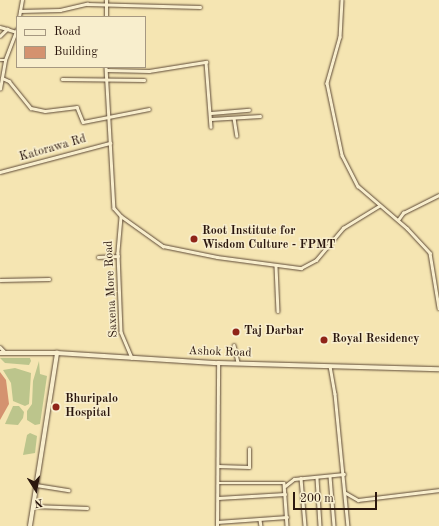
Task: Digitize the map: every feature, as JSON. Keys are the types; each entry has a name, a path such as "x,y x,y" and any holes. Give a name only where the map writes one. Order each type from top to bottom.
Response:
{"street":[{"path":"19,16 22,0"},
{"path":"106,0 106,16"},
{"path":"342,0 340,37 327,73 328,93 348,170 379,206 398,220 432,257 439,308"},
{"path":"20,11 60,10 87,4 107,6 200,7"},
{"path":"0,27 16,30"},
{"path":"0,36 7,29"},
{"path":"0,89 5,60 16,32"},
{"path":"0,60 5,60"},
{"path":"211,127 206,62 149,71 106,68 105,79 109,118 114,208 121,216 167,247 276,266 297,268 314,263 339,231 379,206"},
{"path":"2,78 9,81 17,94 35,110 50,111 77,107 81,120 86,123 149,109"},
{"path":"62,80 144,80"},
{"path":"211,113 249,110"},
{"path":"211,119 260,116"},
{"path":"234,118 237,136"},
{"name":"Katorawa Rd","path":"0,172 110,143"},
{"path":"398,220 403,214 439,195"},
{"name":"Saxena More Road","path":"121,216 118,256 121,332 132,358"},
{"path":"98,257 118,256"},
{"path":"276,266 278,311"},
{"path":"0,280 49,279"},
{"path":"234,345 238,364"},
{"path":"0,347 6,352"},
{"name":"Ashok Road","path":"0,352 57,353 218,364 439,369"},
{"path":"30,526 57,353"},
{"path":"217,526 218,364"},
{"path":"330,366 344,474 348,526"},
{"path":"218,466 250,466 249,449"},
{"path":"287,526 285,486 291,479 316,478 344,474"},
{"path":"330,476 334,526"},
{"path":"301,478 305,526"},
{"path":"316,478 320,526"},
{"path":"218,483 281,482 285,486"},
{"path":"36,485 69,490"},
{"path":"346,493 358,500 439,490"},
{"path":"218,498 285,494"},
{"path":"33,506 87,508"},
{"path":"217,522 287,517"},
{"path":"260,520 261,526"}],"green space":[{"path":"0,358 30,358 31,361 29,365 5,363"},
{"path":"39,361 40,374 47,376 40,424 35,425 27,420 27,411 32,404 33,381"},
{"path":"15,368 31,373 29,404 25,406 13,401 11,383 3,370"},
{"path":"13,406 19,406 24,412 23,418 18,425 5,424"},
{"path":"30,433 37,436 35,453 23,455 27,435"}],"building":[{"path":"0,372 6,380 9,404 0,420"}],"place":[{"name":"Root Institute for Wisdom Culture - FPMT","path":"194,239"},
{"name":"Taj Darbar","path":"236,332"},
{"name":"Royal Residency","path":"324,340"},
{"name":"Bhuripalo Hospital","path":"56,407"}]}
